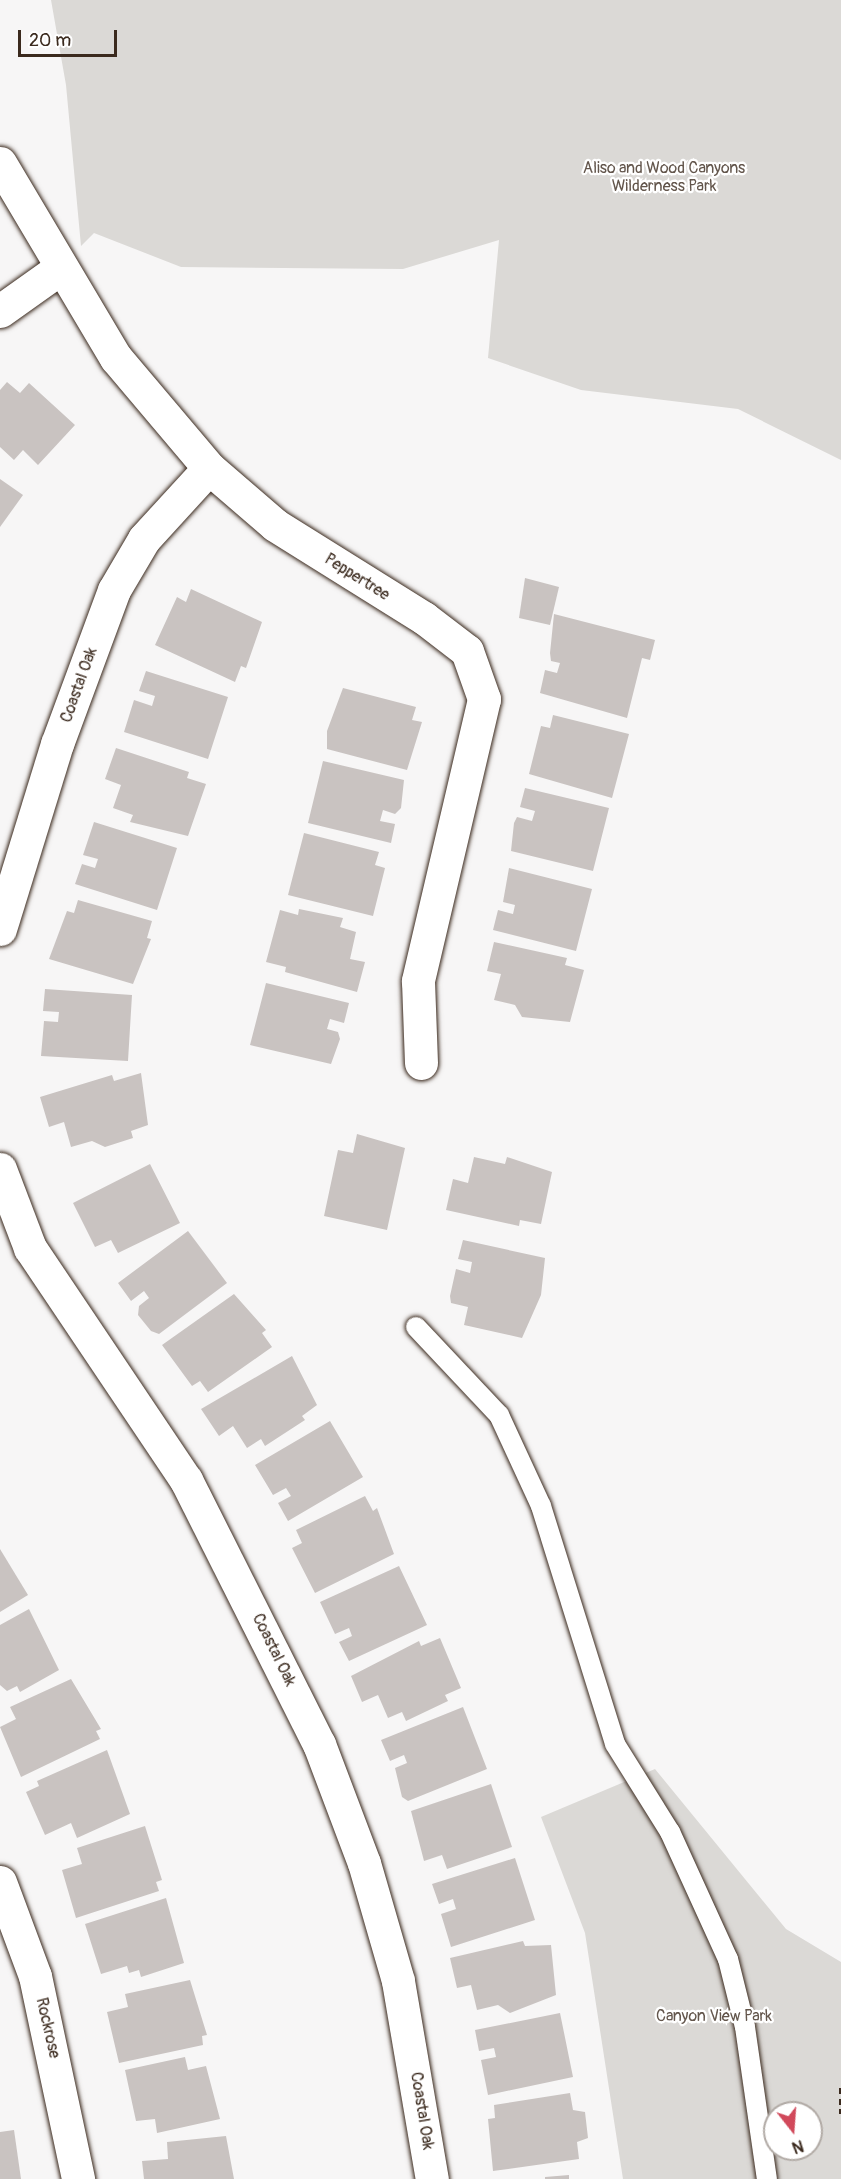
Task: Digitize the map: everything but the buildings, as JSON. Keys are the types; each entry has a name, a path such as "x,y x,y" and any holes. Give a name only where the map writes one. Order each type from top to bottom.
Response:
{"street":[{"name":"Peppertree","path":"0,163 59,269 116,358 209,468 275,525 424,618 467,651 484,699 418,981 421,1063"},
{"path":"0,311 59,269"},
{"name":"Coastal Oak","path":"0,929 57,744 114,590 144,539 209,468"},
{"name":"Coastal Oak","path":"0,1169 30,1248 186,1480 319,1744 364,1863 398,1981 432,2179"},
{"name":"Rockrose","path":"0,1882 35,1976 78,2179"}],"lane":[{"path":"416,1327 499,1415 541,1506 615,1744 670,1832 728,1959 745,2027 767,2179"}],"path":[{"path":"841,2088 841,2114"}],"green space":[{"name":"Aliso and Wood Canyons Wilderness Park","path":"51,0 841,0 841,460 738,409 581,390 488,358 499,240 403,269 181,267 94,233 81,246 66,85"},
{"name":"Canyon View Park","path":"655,1769 786,1929 841,1962 841,2179 623,2179 585,1933 541,1817"}]}
